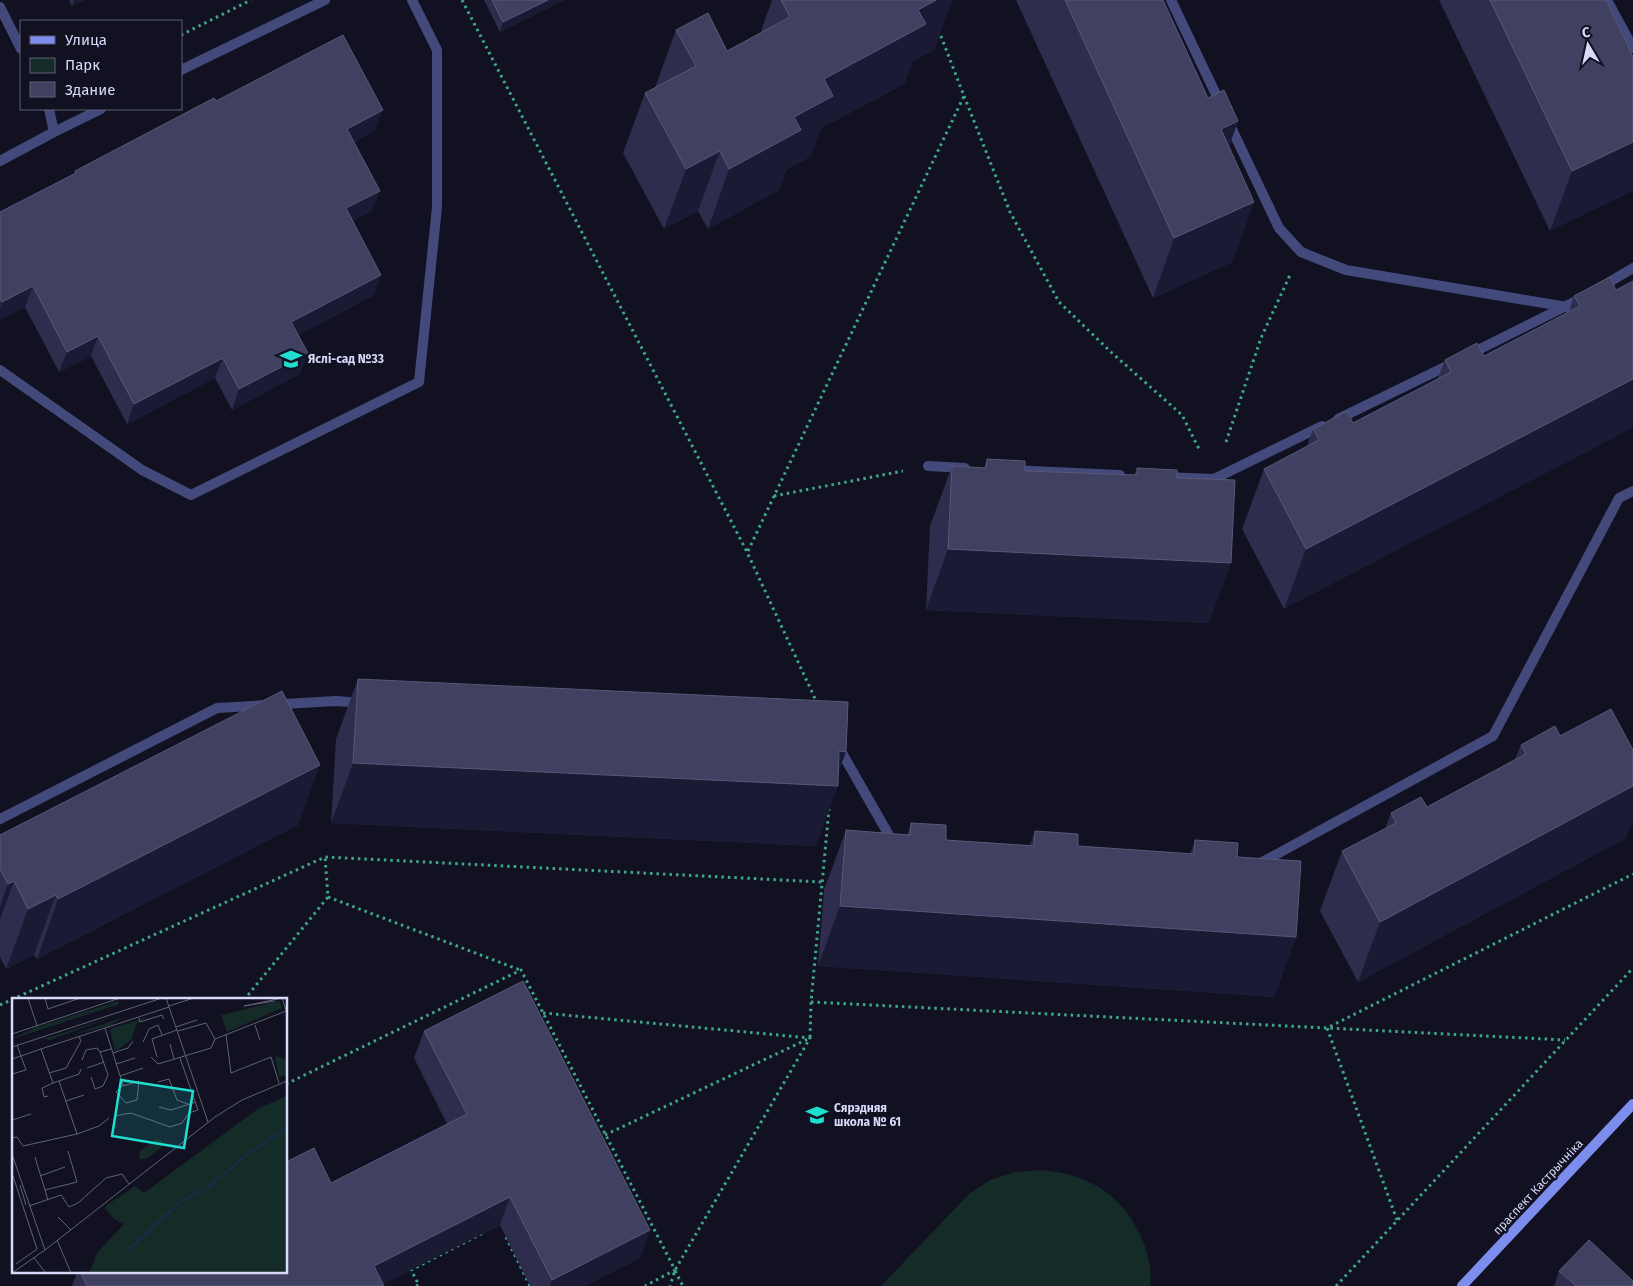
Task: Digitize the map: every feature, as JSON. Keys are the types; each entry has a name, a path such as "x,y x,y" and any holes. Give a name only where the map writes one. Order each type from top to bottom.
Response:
{"main road":[{"name":"праспект Кастрычніка","path":"1462,1286 1633,1104"}],"lane":[{"path":"182,70 325,0"},
{"path":"0,370 142,470 191,495 419,382 436,207 437,50 412,0"},
{"path":"1171,0 1279,228 1301,252 1346,270 1567,307"},
{"path":"1607,0 1633,48"},
{"path":"0,7 20,47"},
{"path":"49,110 54,132"},
{"path":"0,161 99,110"},
{"path":"1155,476 1214,479 1567,307 1633,268"},
{"path":"928,466 978,468"},
{"path":"997,469 1126,475"},
{"path":"1247,871 1494,736 1619,498 1633,491"},
{"path":"0,819 217,708 336,701 376,704"},
{"path":"830,741 897,848 907,849"}],"path":[{"path":"182,34 251,0"},
{"path":"462,0 747,552 830,741"},
{"path":"937,26 1010,212 1059,302 1112,354 1182,415 1214,479"},
{"path":"747,552 964,96"},
{"path":"1214,479 1261,338 1301,252"},
{"path":"774,496 928,466"},
{"path":"670,1286 675,1270 810,1038 811,1002 829,807"},
{"path":"15,998 325,857 822,882"},
{"path":"246,998 328,896 325,857"},
{"path":"1327,1028 1633,874"},
{"path":"328,896 521,970 683,1286"},
{"path":"1336,1286 1633,968"},
{"path":"288,1083 521,970"},
{"path":"0,1005 12,1000"},
{"path":"811,1002 1565,1040"},
{"path":"543,1013 810,1038"},
{"path":"1327,1028 1397,1220"},
{"path":"605,1135 810,1038"},
{"path":"416,1286 419,1285 411,1270 483,1233 480,1226"},
{"path":"505,1235 530,1286"},
{"path":"645,1286 675,1270"}],"green space":[{"path":"1040,1170 1083,1179 1101,1188 1121,1206 1137,1228 1143,1241 1150,1267 1150,1286 881,1286 969,1194 990,1180 1015,1172"}],"building":[{"path":"492,0 548,0 503,22"},
{"path":"781,0 936,0 918,10 926,24 824,79 833,96 794,117 801,130 729,169 720,151 686,169 645,93 696,66 676,30 708,13 727,51 790,17"},
{"path":"1065,0 1163,0 1208,98 1224,90 1238,121 1221,129 1254,202 1174,238"},
{"path":"1490,0 1606,0 1633,57 1633,142 1572,171"},
{"name":"Яслі-сад №33","path":"343,35 383,110 347,129 380,191 346,208 381,275 291,322 308,353 239,389 223,358 134,404 98,336 67,352 33,286 2,302 0,298 0,212 214,98 216,101"},
{"path":"1610,277 1616,290 1633,281 1633,379 1306,549 1264,469 1319,440 1313,429 1347,411 1353,423 1451,372 1445,360 1477,343 1484,356 1580,306 1574,296"},
{"path":"987,459 1025,461 1025,471 1137,475 1137,468 1177,470 1177,478 1235,480 1231,563 948,549 952,466 986,468"},
{"path":"358,679 848,702 846,752 839,751 838,786 353,763"},
{"path":"282,691 320,765 58,899 56,895 28,909 14,881 8,884 0,869 0,835"},
{"path":"1611,709 1633,750 1633,786 1380,922 1342,851 1396,823 1391,813 1421,797 1427,807 1526,754 1521,745 1555,726 1560,736"},
{"path":"911,823 946,825 946,840 1034,846 1035,831 1078,834 1078,846 1194,854 1195,840 1238,843 1237,857 1301,861 1296,937 840,906 846,830 910,835"},
{"path":"523,981 650,1230 552,1280 510,1197 374,1266 384,1286 87,1286 81,1274 288,1274 288,1161 314,1148 331,1183 467,1114 424,1031"},
{"path":"1589,1240 1633,1281 1633,1286 1576,1286 1559,1271"}],"place":[{"name":"Яслі-сад №33","path":"291,359"},
{"name":"Сярэдняя школа № 61","path":"817,1115"}]}
